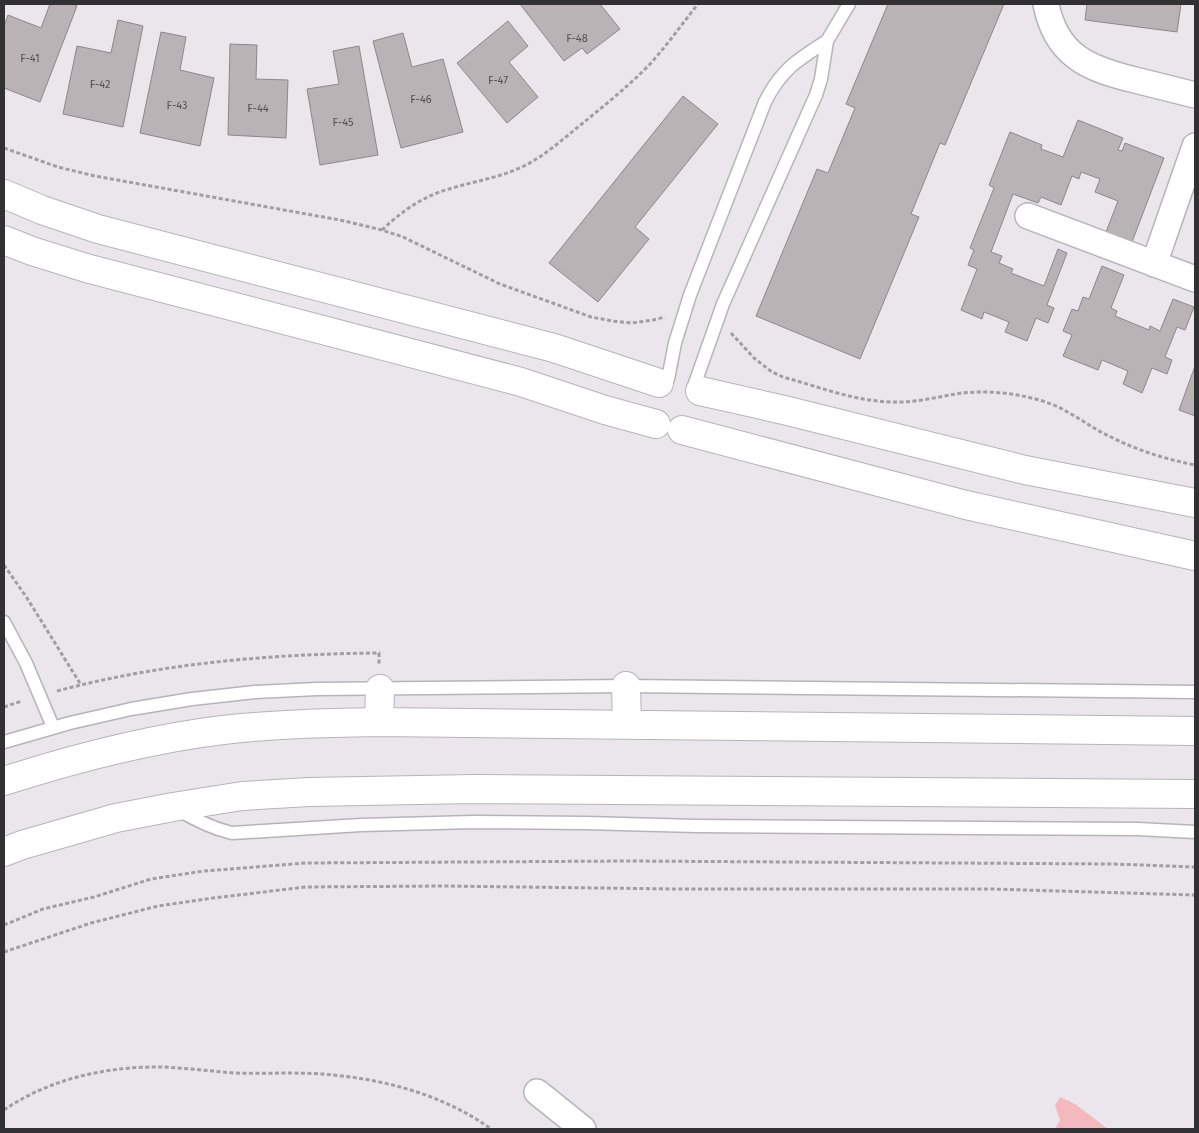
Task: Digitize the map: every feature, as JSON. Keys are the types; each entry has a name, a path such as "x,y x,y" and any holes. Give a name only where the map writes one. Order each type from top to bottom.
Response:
{"street":[{"path":"1046,4 1051,23 1060,40 1072,54 1088,65 1105,73 1195,95"},
{"path":"1154,264 1195,146"},
{"path":"4,194 42,210 98,229 554,348 664,381"},
{"path":"1028,216 1195,279"},
{"path":"4,240 86,268 521,382 605,410 966,506 1195,556"},
{"path":"697,388 701,411 697,420 690,426 669,427 651,416 648,407 649,398 653,390 664,381 677,378 686,380 697,388 1025,470 1195,503"},
{"path":"626,686 626,724"},
{"path":"379,722 380,689"},
{"path":"4,781 70,760 146,742 223,730 301,723 626,724 1195,731"},
{"path":"4,852 116,818 242,796 309,792 473,789 1195,794"},
{"path":"537,1092 583,1129"}],"lane":[{"path":"697,388 716,322 816,95 827,42 849,4"},
{"path":"664,381 690,295 772,87 795,62 827,42"},
{"path":"4,622 26,663 53,727"},
{"path":"4,742 53,727 131,709 192,699 255,692 317,689 626,686 1195,692"},
{"path":"173,807 198,822 232,833 361,825 473,822 585,822 696,826 1129,829 1195,832"}],"path":[{"path":"382,230 396,216 430,196 448,189 498,178 526,165 551,149 626,88 671,40 698,4"},
{"path":"4,148 58,167 95,176 340,220 382,230 410,240 500,284 591,317 632,322 653,320 672,315 684,316"},
{"path":"716,322 733,334 763,366 783,377 876,401 919,401 961,393 983,392 1005,393 1026,397 1067,412 1128,446 1151,454 1195,464"},
{"path":"4,565 27,598 81,685"},
{"path":"4,707 81,685 199,664 250,658 319,654 379,653 380,689"},
{"path":"4,925 43,909 94,897 150,879 204,871 306,863 628,861 1195,866"},
{"path":"4,952 91,923 158,906 306,887 991,889 1195,895"},
{"path":"4,1110 20,1099 54,1084 89,1074 125,1068 162,1067 235,1073 319,1074 363,1078 407,1088 448,1104 491,1129"}],"shaded area":[{"path":"1060,1097 1075,1104 1108,1129 1055,1129 1060,1120 1055,1105"}],"building":[{"path":"50,4 72,4 77,6 40,102 4,88 4,26 8,15 41,28"},
{"path":"520,4 600,4 620,29 587,54 582,48 564,61"},
{"path":"888,4 1004,4 945,145 940,143 911,214 919,217 860,359 756,316 817,169 828,173 855,108 846,104"},
{"path":"1087,4 1181,4 1177,32 1085,20"},
{"path":"118,20 143,26 123,127 63,114 77,46 111,53"},
{"path":"508,21 528,46 509,62 538,97 507,123 457,63"},
{"path":"161,32 186,37 180,70 214,78 200,146 140,133"},
{"path":"403,33 412,67 443,59 463,132 401,148 373,41"},
{"path":"230,44 257,45 256,79 288,80 286,138 228,135"},
{"path":"359,46 378,155 320,165 307,89 339,84 333,51"},
{"path":"683,96 718,124 635,227 649,239 598,302 549,263"},
{"path":"1078,120 1123,138 1118,150 1122,151 1125,143 1164,158 1132,242 1106,232 1118,201 1095,192 1100,179 1081,172 1079,179 1072,176 1061,205 1041,197 1038,203 1013,194 991,252 1002,256 999,263 1013,269 1011,273 1044,286 1058,249 1067,253 1047,305 1054,308 1048,323 1036,318 1027,341 1005,332 1009,322 984,312 982,319 961,310 977,269 968,265 974,250 970,248 994,188 989,185 1010,132 1042,145 1041,149 1063,157"},
{"path":"1102,266 1124,275 1111,308 1117,311 1115,316 1149,330 1150,326 1160,331 1173,299 1194,307 1185,330 1177,327 1165,357 1172,360 1167,374 1152,368 1142,393 1123,384 1128,371 1102,360 1098,370 1063,356 1072,335 1063,331 1072,309 1078,311 1083,297 1089,299"},
{"path":"1195,366 1195,416 1179,410"}]}
